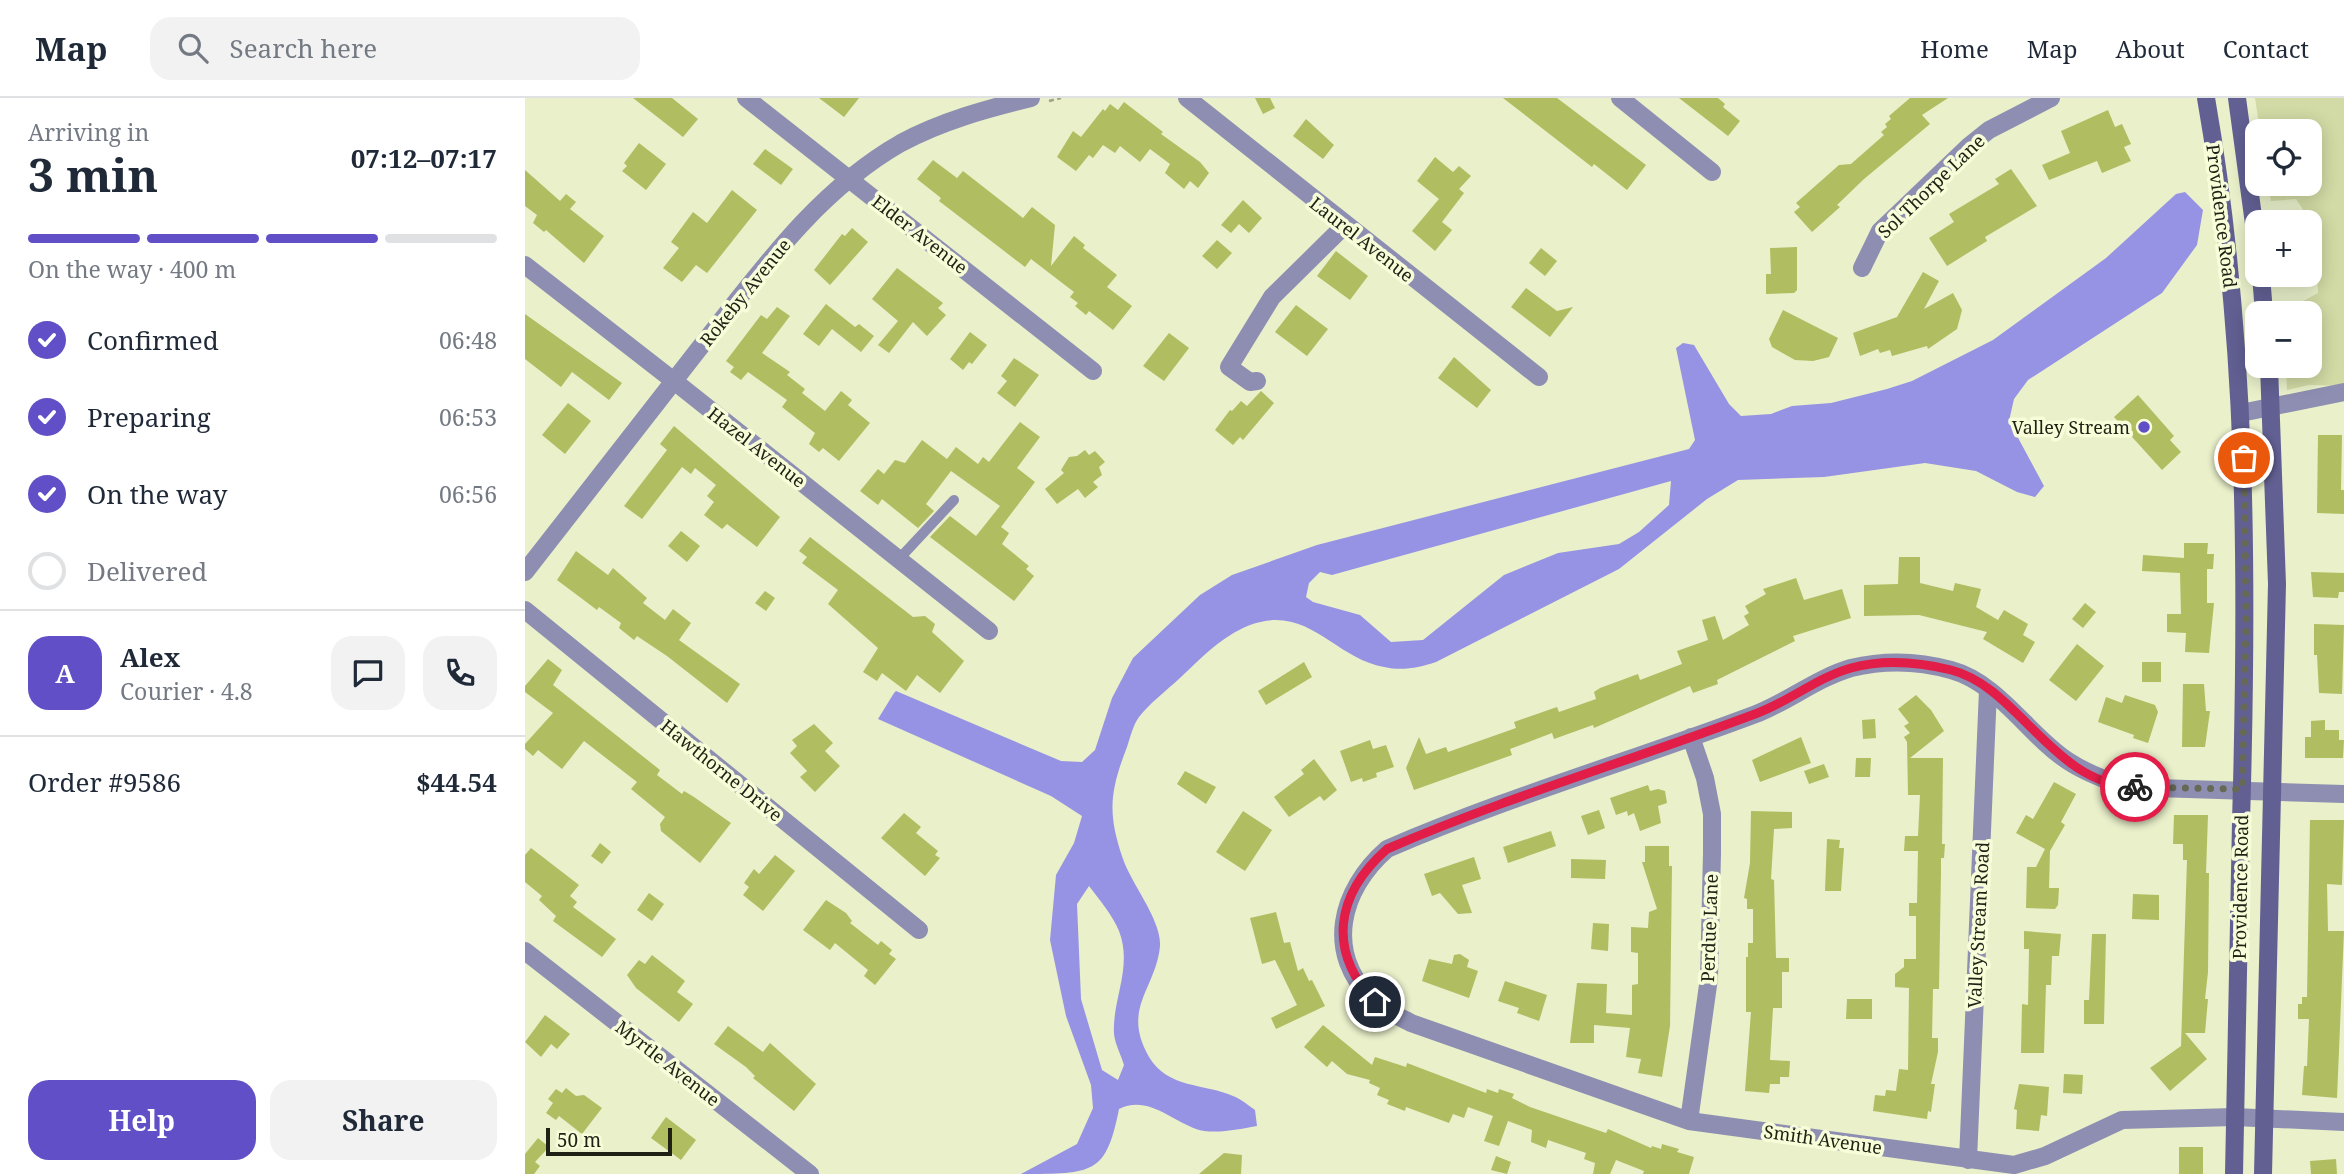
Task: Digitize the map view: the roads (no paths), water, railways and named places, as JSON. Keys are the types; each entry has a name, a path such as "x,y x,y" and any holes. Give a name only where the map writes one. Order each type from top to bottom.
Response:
{"main road":[{"name":"Providence Road","path":"2206,98 2227,245 2241,413 2246,580 2234,1174"},
{"name":"Providence Road","path":"2237,98 2252,210"},
{"name":"Providence Road","path":"2263,1174 2277,584 2270,378"}],"street":[{"name":"Elder Avenue","path":"746,98 1093,371"},
{"name":"Laurel Avenue","path":"1187,98 1344,226 1539,377"},
{"path":"1620,98 1712,172"},
{"name":"Sol Thorpe Lane","path":"1862,268 1881,231 1969,146 1989,130 2051,98"},
{"name":"Rokeby Avenue","path":"525,572 788,238 850,179 902,143 944,123 1035,101"},
{"path":"1257,381 1250,382 1229,367 1272,297 1344,226"},
{"name":"Hazel Avenue","path":"525,265 989,631"},
{"path":"2241,413 2344,392"},
{"name":"Hawthorne Drive","path":"525,610 919,930"},
{"path":"1691,737 1778,705 1815,682 1851,668 1888,662 1927,664 1955,671 1988,690 2066,760 2091,775 2126,787 2344,794"},
{"name":"Valley Stream Road","path":"1968,1160 1988,690"},
{"name":"Smith Avenue","path":"1691,737 1387,849 1368,866 1346,904 1344,951 1357,983 1375,1002 1411,1023 1689,1121 2014,1165 2045,1156 2122,1120 2235,1117 2344,1122"},
{"name":"Perdue Lane","path":"1689,1121 1709,978 1712,853 1712,814 1705,778 1691,737"},
{"name":"Myrtle Avenue","path":"525,951 810,1174"}],"lane":[{"path":"899,559 954,500"}],"place":[{"name":"Valley Stream","path":"2144,427"}]}
